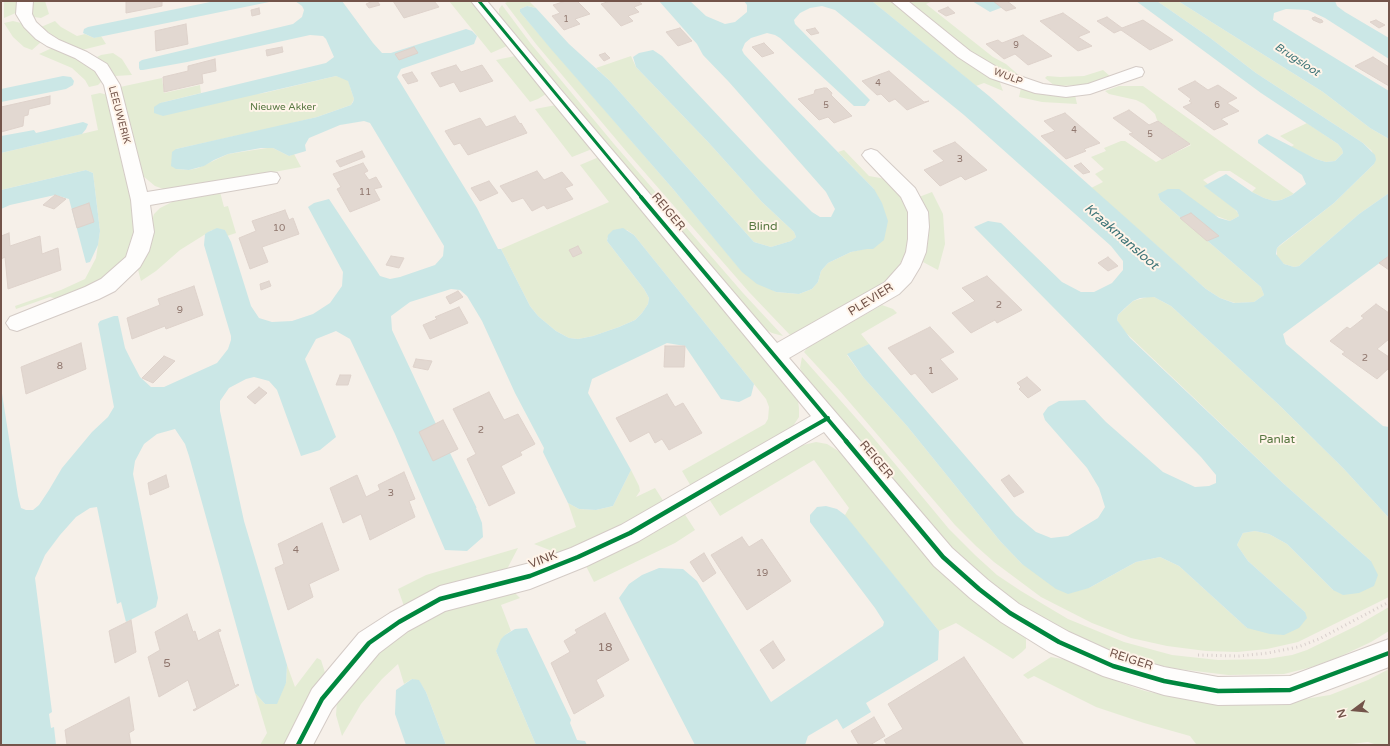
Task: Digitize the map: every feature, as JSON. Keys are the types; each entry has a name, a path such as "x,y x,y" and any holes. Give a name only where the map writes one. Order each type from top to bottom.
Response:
{"street":[{"name":"LEEUWERIK","path":"17,323 92,293 108,285 133,262 144,232 140,200 112,85 101,68 81,55 53,43 29,24 24,14 25,1"},
{"name":"WULP","path":"899,1 964,54 996,74 1041,89 1066,92 1090,89 1136,72"},
{"name":"REIGER","path":"487,3 555,94 944,557 979,589 1010,613 1059,642 1113,666 1164,681 1218,691 1290,690 1389,652"},
{"name":"PLEVIER","path":"775,356 892,288 904,276 910,267 916,252 918,239 918,212 908,193 871,155"},
{"path":"140,200 271,178"},
{"name":"VINK","path":"298,745 322,699 369,643 399,622 440,599 530,576 578,557 630,533 828,418"}],"path":[{"path":"1196,654 1239,656 1268,653 1298,647 1338,630 1389,602"}],"green space":[{"path":"4,1 19,1 18,12 4,18"},
{"path":"31,1 45,1 49,14 41,18 34,17 30,8"},
{"path":"449,1 470,1 507,46 491,53"},
{"path":"509,1 532,1 530,2 536,8 527,6 520,9 520,12 742,271 776,292 799,294 812,289 818,282 821,271 828,263 851,252 867,248 874,189 838,152 844,150 869,176 886,179 895,188 908,208 912,228 905,255 894,274 870,292 795,334 790,335 749,292 626,151 536,44 505,3"},
{"path":"872,1 893,1 999,80 1003,91 984,83 976,86"},
{"path":"908,1 933,1 926,4 993,57 1006,64 1021,77 1018,78 983,61"},
{"path":"1157,1 1178,1 1323,92 1370,128 1389,139 1389,193 1359,214 1299,266 1294,267 1284,264 1277,257 1277,248 1334,203 1374,164 1372,151 1363,143 1256,73 1209,37"},
{"path":"502,5 531,44 614,144 743,293 783,336 772,333 763,328 499,15 499,9"},
{"path":"13,21 21,23 33,37 41,42 32,50 24,47 13,37 4,23"},
{"path":"55,21 61,27 77,36 85,34 94,38 101,36 106,44 82,50 66,43 41,27"},
{"path":"52,48 82,61 93,68 102,81 98,85 89,87 85,80 72,68 39,54"},
{"path":"113,53 122,59 132,75 115,76 104,62 97,57"},
{"path":"515,56 546,94 530,102 496,60"},
{"name":"Blind","path":"631,56 636,67 709,143 762,202 794,232 796,237 791,241 771,247 754,242 610,81 596,68"},
{"path":"1103,70 1111,77 1085,85 1055,86 1045,78 1047,76 1084,76"},
{"name":"Nieuwe Akker","path":"336,76 348,80 354,99 351,105 317,117 176,149 176,169 189,170 198,168 228,154 267,148 273,148 289,156 294,154 301,167 183,189 166,190 155,186 143,176 120,87 162,78 164,93 200,85 201,93 160,103 264,93"},
{"path":"1119,86 1143,86 1294,194 1281,200 1274,201 1264,198 1252,192 1256,188 1230,171 1219,171 1203,180 1208,184 1205,186 1233,207 1238,213 1239,216 1230,221 1158,194 1160,200 1261,287 1264,295 1254,302 1235,303 1220,298 1206,289 1091,188 1103,182 1095,174 1104,169 1091,157 1106,151 1104,148 1121,141 1125,141 1156,162 1191,145 1157,120 1155,114 1144,104 1136,100 1109,94 1105,91"},
{"path":"1021,88 1049,94 1075,95 1077,104 1042,102 1019,97"},
{"path":"100,93 108,95 133,196 137,237 132,251 111,275 60,300 50,297 16,309 15,306 61,290 85,279 96,258 100,231 93,173 86,170 1,190 1,153 98,130 91,95"},
{"path":"556,105 592,149 572,157 535,109"},
{"path":"1307,123 1338,144 1342,149 1343,153 1335,161 1326,162 1316,159 1291,147 1294,145 1280,136"},
{"path":"599,157 798,401 799,417 791,429 692,488 682,471 765,424 768,419 769,407 766,399 634,235 627,230 607,238 607,241 644,289 649,298 648,304 635,320 593,336 578,339 569,338 556,331 538,316 530,306 501,249 609,202 580,165"},
{"path":"220,192 224,207 228,206 236,233 227,236 225,230 212,230 180,250 156,271 141,281 137,266 154,214 160,208 172,202"},
{"path":"932,192 943,214 945,244 938,270 923,262 928,242 926,213 919,197"},
{"name":"Panlat","path":"1147,297 1154,297 1171,306 1277,403 1343,468 1389,518 1389,597 1298,642 1267,649 1237,652 1206,651 1167,646 1131,638 1092,623 1041,597 994,562 976,546 955,525 839,390 804,352 808,347 882,305 893,309 897,313 861,334 869,344 847,355 863,377 907,426 1000,541 1022,564 1089,588 1136,562 1160,557 1179,566 1247,628 1305,612 1248,561 1237,545 1243,533 1255,531 1269,534 1287,544 1333,590 1371,561 1284,484 1124,331 1117,320 1118,315 1133,301"},
{"path":"802,357 871,435 949,529 975,555 997,575 1068,619 1124,642 1172,655 1218,660 1267,659 1292,655 1307,650 1358,625 1389,607 1389,631 1371,642 1339,657 1312,667 1284,674 1228,675 1179,669 1146,663 1105,650 1034,616 998,590 962,559 931,526 804,376 800,368"},
{"path":"816,442 827,444 840,452 918,547 948,579 989,612 1026,638 1026,648 1022,652 1013,659 956,623 939,631 846,518 845,515 849,508 814,460 720,516 709,499 799,446"},
{"path":"631,470 640,491 636,497 655,488 664,502 658,508 560,554 534,544 576,527 568,503 579,509 596,510 613,506"},
{"path":"684,513 695,530 675,543 594,582 585,564"},
{"path":"518,548 506,571 405,609 398,589 426,575"},
{"path":"514,592 520,598 501,605 511,631 505,635 496,651 536,745 446,745 426,692 419,681 412,679 404,684 398,664 382,679 361,704 342,736 336,715 337,701 369,659 393,639 433,615 465,603"},
{"path":"1051,657 1068,660 1119,682 1145,691 1183,699 1239,705 1279,703 1330,695 1368,680 1389,669 1389,745 1377,745 1368,742 1342,745 1196,744 1190,736 1096,707 1034,676 1028,679 1023,675"},
{"path":"317,658 321,660 327,679 285,745 260,745 267,733 255,693 265,704 286,683 287,665 295,687"}],"water":[{"path":"215,1 274,1 94,38 83,33 84,29 88,27"},
{"path":"295,1 342,1 382,53 391,53 466,29 472,31 477,36 474,44 401,69 397,77 477,208 498,249 501,249 530,306 538,316 556,331 569,338 578,339 593,336 635,320 648,304 649,298 644,289 607,241 608,235 613,230 623,228 634,235 754,384 751,396 739,402 721,399 685,346 667,343 592,379 588,393 631,470 613,506 596,510 579,509 568,503 543,452 544,448 515,393 482,321 467,296 460,290 451,289 410,302 391,316 392,330 436,424 443,421 485,504 476,508 482,523 483,537 467,551 445,550 395,434 350,339 336,331 316,339 305,359 336,437 320,450 301,456 277,390 269,381 254,377 246,379 229,388 220,401 220,411 244,521 287,665 286,683 277,704 265,704 255,693 189,456 185,444 175,429 157,434 144,444 135,461 133,474 158,598 156,607 126,622 121,602 117,604 97,507 90,508 76,517 45,555 35,578 52,712 49,714 51,728 54,727 56,745 1,745 1,387 21,508 33,510 39,505 62,468 92,432 108,417 114,407 98,324 100,321 118,316 125,348 140,377 151,387 164,387 217,363 228,349 231,336 204,245 205,234 208,232 217,228 225,230 231,242 251,306 259,318 272,322 292,321 313,314 330,303 342,286 343,272 308,207 314,203 329,199 380,276 390,279 400,277 435,265 443,256 444,246 370,123 364,121 340,125 309,138 305,145 306,151 289,156 273,148 261,148 228,154 204,166 189,170 176,169 171,166 172,152 176,149 317,117 351,105 354,99 348,81 336,76 163,116 154,113 154,107 160,103 326,63 334,57 326,39 323,36 310,35 187,62 143,70 140,70 139,68 139,62 142,60 293,24 302,17 304,10 302,6"},
{"name":"Kraakmansloot","path":"659,1 690,1 706,16 725,24 735,22 747,12 747,5 744,1 872,1 989,96 1206,289 1220,298 1234,303 1254,302 1264,295 1261,287 1160,200 1158,194 1168,189 1179,189 1219,218 1230,221 1239,216 1237,211 1204,186 1226,174 1252,192 1274,201 1281,200 1292,195 1306,184 1302,175 1258,143 1258,140 1267,134 1316,159 1326,162 1335,161 1343,153 1342,149 1338,144 1261,93 1136,1 1157,1 1209,37 1256,73 1363,143 1375,155 1376,160 1374,164 1334,203 1280,245 1277,248 1276,254 1284,264 1294,267 1299,266 1359,214 1389,193 1389,256 1283,334 1286,344 1383,426 1389,427 1389,518 1343,468 1277,403 1171,306 1154,297 1140,298 1133,301 1124,309 1118,315 1117,320 1130,338 1284,484 1371,561 1378,575 1374,586 1359,593 1343,595 1333,590 1287,544 1269,534 1255,531 1243,533 1237,545 1248,561 1305,612 1307,618 1299,628 1284,635 1270,634 1247,628 1179,566 1160,557 1136,562 1089,588 1068,594 1056,589 1022,564 1000,541 907,426 863,377 847,354 869,344 1016,515 1036,532 1051,538 1068,536 1098,518 1105,507 1099,488 1087,468 1045,420 1043,414 1048,407 1059,401 1085,400 1106,422 1163,472 1195,487 1209,486 1216,483 1216,475 1201,457 974,227 988,221 1001,223 1062,282 1081,292 1094,292 1112,283 1123,270 1123,261 1111,246 964,115 835,10 822,6 810,8 800,13 794,20 795,24 870,100 865,106 854,106 775,35 767,33 751,38 745,43 742,50 787,100 874,189 882,203 888,221 884,240 873,249 851,252 828,263 821,271 818,282 812,289 799,294 776,292 757,284 742,272 673,189 520,12 520,9 527,6 536,8 569,44 610,81 754,242 771,247 791,241 796,237 794,232 762,202 709,143 636,67 633,57 639,53 653,50 662,56 758,158 812,212 820,217 831,217 835,209 826,192 729,82 703,55 697,44"},
{"path":"972,1 1007,1 1011,4 990,12"},
{"name":"Brugsloot","path":"1178,1 1335,1 1337,6 1345,12 1389,38 1389,59 1325,18 1308,10 1286,9 1274,13 1273,20 1389,91 1389,139 1370,128 1323,92"},
{"path":"63,76 71,77 74,81 73,85 66,89 1,102 1,89"},
{"path":"83,122 88,124 82,134 1,153 1,136 34,130 36,133"},
{"path":"86,170 93,173 100,231 98,245 90,262 86,263 69,199 55,195 10,205 1,209 1,190"},
{"path":"826,506 837,509 845,515 939,631 938,660 866,703 871,712 843,729 837,719 808,736 805,745 695,745 619,598 629,584 642,575 659,568 683,569 697,581 771,702 883,626 884,622 875,608 810,522 810,515 817,507"},
{"path":"527,628 571,720 570,723 577,740 585,741 587,745 536,745 496,651 501,639 505,635 515,629"},
{"path":"412,679 419,680 426,692 446,745 406,745 395,714 396,690"}],"pier":[{"path":"458,449 486,506 478,509 485,525 450,453"}],"building":[{"path":"126,1 162,1 162,6 126,13"},
{"path":"377,1 380,5 369,8 366,4"},
{"path":"393,1 434,1 439,7 404,18"},
{"path":"566,1 577,1 590,14 575,19 580,24 564,30 552,16 560,13 553,5"},
{"path":"610,1 638,1 642,4 634,7 639,12 628,16 633,21 621,26 601,4"},
{"path":"993,1 1007,1 1016,8 1006,11"},
{"path":"948,7 955,13 946,16 938,11"},
{"path":"259,8 260,14 252,16 251,10"},
{"path":"1063,13 1090,32 1078,37 1092,46 1078,51 1040,21"},
{"path":"1107,17 1122,28 1143,20 1173,40 1150,50 1121,30 1114,33 1097,21"},
{"path":"1315,17 1323,22 1320,23 1313,20 1312,18"},
{"path":"1376,20 1385,25 1379,28 1370,22"},
{"path":"186,24 188,44 156,51 155,31"},
{"path":"680,28 692,41 678,46 666,32"},
{"path":"815,28 819,33 811,35 806,30"},
{"path":"1023,35 1052,56 1028,65 1015,54 1004,59 986,44 998,40 1002,43"},
{"path":"764,43 774,53 762,57 752,47"},
{"path":"282,47 283,52 267,56 266,50"},
{"path":"414,47 418,53 399,60 395,54"},
{"path":"605,53 610,58 604,61 599,55"},
{"path":"1373,57 1389,67 1389,86 1355,66"},
{"path":"215,59 216,71 202,74 203,83 164,92 163,77 188,71 188,66"},
{"path":"456,65 461,72 482,65 493,81 460,92 454,82 440,87 431,73"},
{"path":"889,71 924,102 929,101 907,110 895,99 889,102 881,94 877,95 862,81"},
{"path":"412,72 418,81 408,84 402,75"},
{"path":"1195,81 1208,90 1218,85 1237,98 1227,103 1239,111 1221,119 1228,124 1214,130 1183,107 1192,103 1189,101 1191,99 1178,89"},
{"path":"827,88 832,93 831,95 852,116 834,123 828,117 819,120 798,99 814,94 815,90"},
{"path":"50,96 50,104 29,109 28,115 24,116 23,126 1,132 1,107"},
{"path":"1129,110 1149,125 1158,121 1190,144 1162,159 1129,134 1133,133 1113,118"},
{"path":"1065,113 1100,143 1084,149 1086,151 1066,159 1041,136 1055,131 1044,121"},
{"path":"515,116 527,133 468,155 460,143 454,145 445,131 480,118 486,127"},
{"path":"955,142 987,170 965,180 961,176 940,186 924,170 944,161 933,151"},
{"path":"362,151 365,157 340,167 336,161"},
{"path":"363,163 368,171 364,173 369,180 376,177 382,187 374,189 380,200 350,212 337,189 341,187 333,174"},
{"path":"1081,163 1090,172 1083,174 1074,166"},
{"path":"537,171 544,180 562,172 573,185 565,188 573,199 547,209 544,205 532,211 523,198 512,202 500,186"},
{"path":"489,181 498,193 480,201 471,188"},
{"path":"55,195 66,199 54,209 43,205"},
{"path":"89,203 94,222 77,228 72,209"},
{"path":"285,210 289,220 293,218 299,234 262,247 268,262 250,269 239,238 256,231 252,221"},
{"path":"1191,213 1219,236 1207,241 1180,218"},
{"path":"9,233 10,246 40,236 42,254 58,248 61,270 8,289 5,257 1,259 1,236"},
{"path":"578,246 582,253 573,257 569,250"},
{"path":"391,256 404,258 399,268 386,265"},
{"path":"1389,256 1389,270 1379,263"},
{"path":"1108,257 1118,266 1108,271 1098,263"},
{"path":"987,276 1022,310 997,323 995,320 971,333 952,313 975,301 962,288"},
{"path":"269,281 271,286 261,290 260,284"},
{"path":"194,286 203,315 166,329 165,326 132,339 127,318 160,305 158,299"},
{"path":"458,291 463,297 450,304 446,297"},
{"path":"1376,304 1389,313 1389,339 1377,349 1389,357 1389,368 1377,379 1342,354 1345,352 1330,341 1347,327 1350,329 1364,318 1361,316"},
{"path":"459,307 468,323 430,339 423,325 437,319 435,317"},
{"path":"930,327 954,352 940,359 958,379 932,393 915,373 911,375 888,348"},
{"path":"81,343 86,369 26,394 21,367"},
{"path":"665,346 685,346 684,367 664,367"},
{"path":"164,356 175,361 153,383 142,378"},
{"path":"416,359 432,361 428,370 413,367"},
{"path":"340,375 351,375 348,385 336,385"},
{"path":"1027,377 1041,390 1028,398 1019,389 1021,387 1017,383"},
{"path":"259,387 267,393 255,404 247,397"},
{"path":"489,392 504,420 518,414 535,444 520,452 522,455 501,466 515,493 489,506 467,459 476,454 453,409"},
{"path":"667,394 675,407 683,403 702,433 669,450 662,439 655,443 649,432 630,442 616,418"},
{"path":"443,420 458,449 433,461 419,432"},
{"path":"404,472 415,499 409,501 415,517 370,540 361,514 343,523 330,488 357,475 366,497 380,490 378,485"},
{"path":"166,475 169,487 150,495 148,483"},
{"path":"1009,475 1024,492 1014,497 1001,480"},
{"path":"322,523 339,570 309,584 313,597 288,610 275,568 284,564 278,544"},
{"path":"742,537 749,547 762,539 791,581 747,610 711,555"},
{"path":"704,553 716,573 703,582 690,562"},
{"path":"605,613 629,660 596,680 604,696 574,714 551,663 570,652 564,641 577,633 575,630"},
{"path":"187,614 193,632 195,631 198,641 220,629 221,631 218,632 235,686 238,684 239,685 194,711 193,710 197,708 188,680 159,697 148,657 160,650 155,632"},
{"path":"131,620 136,652 115,663 109,631"},
{"path":"773,641 785,660 773,669 760,650"},
{"path":"964,657 1024,745 887,745 884,740 903,729 888,704"},
{"path":"129,697 134,730 129,733 131,745 67,745 65,730"},
{"path":"874,717 885,736 870,745 859,745 851,731"}],"cycle path":[{"path":"479,1 555,94 943,557 979,589 1010,613 1059,642 1113,666 1164,681 1218,691 1290,690 1389,653"},
{"path":"298,745 322,699 369,643 399,622 440,599 530,576 578,557 630,533 828,418"}]}
